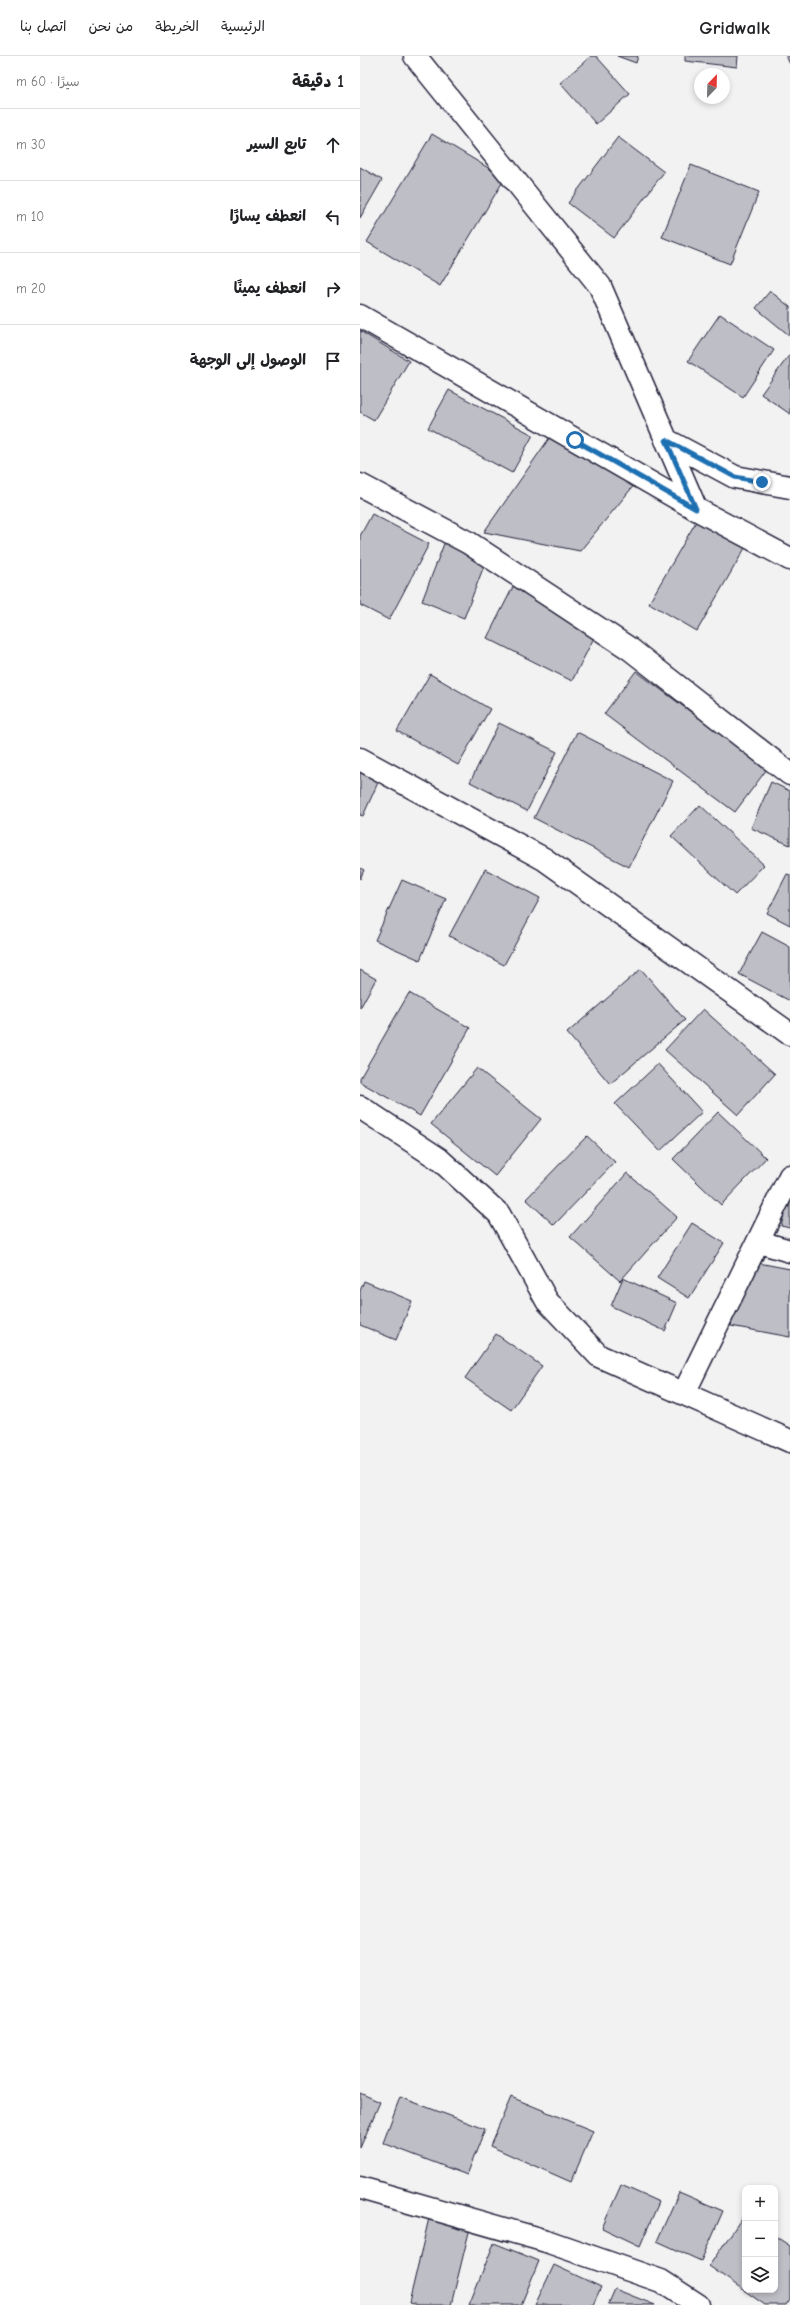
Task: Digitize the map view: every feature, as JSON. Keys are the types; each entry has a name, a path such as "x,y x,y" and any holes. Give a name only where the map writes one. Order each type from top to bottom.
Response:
{"street":[{"path":"414,56 600,286 696,509"},
{"path":"360,316 696,509 790,559"},
{"path":"666,440 735,477 790,487"},
{"path":"360,485 468,543 630,649 790,774"},
{"path":"360,759 544,859 790,1034"},
{"path":"360,1108 439,1159 499,1214 547,1302 599,1356 790,1441"},
{"path":"684,1393 790,1176"},
{"path":"759,1242 790,1251"},
{"path":"360,2188 546,2241 654,2279 698,2305"}],"building":[{"path":"591,56 596,56 630,94 596,124 560,83"},
{"path":"617,56 638,56 636,63"},
{"path":"685,56 738,56 737,67 685,61"},
{"path":"786,56 790,56 790,64"},
{"path":"432,134 505,178 440,286 367,242"},
{"path":"618,137 664,172 614,238 568,203"},
{"path":"691,165 759,192 730,264 662,237"},
{"path":"360,167 382,180 360,218"},
{"path":"770,291 790,307 790,336 756,308"},
{"path":"720,314 774,350 743,397 688,361"},
{"path":"360,331 409,361 374,420 360,412"},
{"path":"790,354 790,414 761,394"},
{"path":"449,390 533,435 512,473 428,428"},
{"path":"550,437 645,472 580,551 484,532"},
{"path":"372,514 429,544 389,620 360,605 360,536"},
{"path":"697,520 745,548 697,631 649,603"},
{"path":"445,541 487,558 464,618 422,601"},
{"path":"518,577 603,620 572,681 487,638"},
{"path":"636,671 767,769 735,812 604,714"},
{"path":"430,674 490,709 458,765 397,731"},
{"path":"499,723 557,752 527,811 470,782"},
{"path":"577,732 673,781 629,867 534,818"},
{"path":"360,758 384,769 363,816 360,815"},
{"path":"771,782 790,791 790,845 751,828"},
{"path":"700,805 764,865 735,895 671,836"},
{"path":"360,868 364,870 360,879"},
{"path":"485,869 540,898 504,965 449,936"},
{"path":"787,874 790,875 790,925 767,913"},
{"path":"402,880 446,899 420,960 375,940"},
{"path":"762,932 790,947 790,1001 739,974"},
{"path":"641,969 685,1020 610,1084 567,1033"},
{"path":"360,970 376,979 360,1008"},
{"path":"409,993 470,1028 420,1116 360,1082 360,1078"},
{"path":"703,1009 775,1074 738,1115 665,1050"},
{"path":"658,1064 702,1112 660,1151 615,1104"},
{"path":"477,1068 541,1119 495,1176 431,1124"},
{"path":"718,1112 766,1158 721,1205 673,1159"},
{"path":"587,1136 615,1162 554,1225 526,1199"},
{"path":"627,1173 677,1217 620,1281 570,1237"},
{"path":"790,1192 790,1228 781,1226"},
{"path":"692,1223 724,1243 689,1298 657,1278"},
{"path":"743,1260 790,1269 790,1337 731,1326"},
{"path":"623,1278 677,1303 665,1331 611,1306"},
{"path":"364,1281 412,1301 396,1340 360,1325 360,1291"},
{"path":"496,1334 542,1366 511,1410 465,1378"},
{"path":"360,2093 380,2102 360,2148"},
{"path":"400,2097 485,2129 467,2175 383,2143"},
{"path":"511,2097 593,2131 571,2182 490,2146"},
{"path":"621,2185 659,2202 640,2246 602,2228"},
{"path":"679,2192 723,2211 701,2261 657,2241"},
{"path":"429,2218 470,2228 451,2305 418,2305 409,2303"},
{"path":"742,2218 742,2289 709,2266"},
{"path":"778,2238 790,2246 790,2299 786,2305 765,2305 748,2293 778,2293"},
{"path":"494,2243 539,2261 521,2305 469,2305"},
{"path":"554,2265 601,2287 593,2305 535,2305"},
{"path":"615,2289 655,2305 608,2305"}],"route":[{"path":"575,440 696,509 666,440 735,477 762,482"}]}
